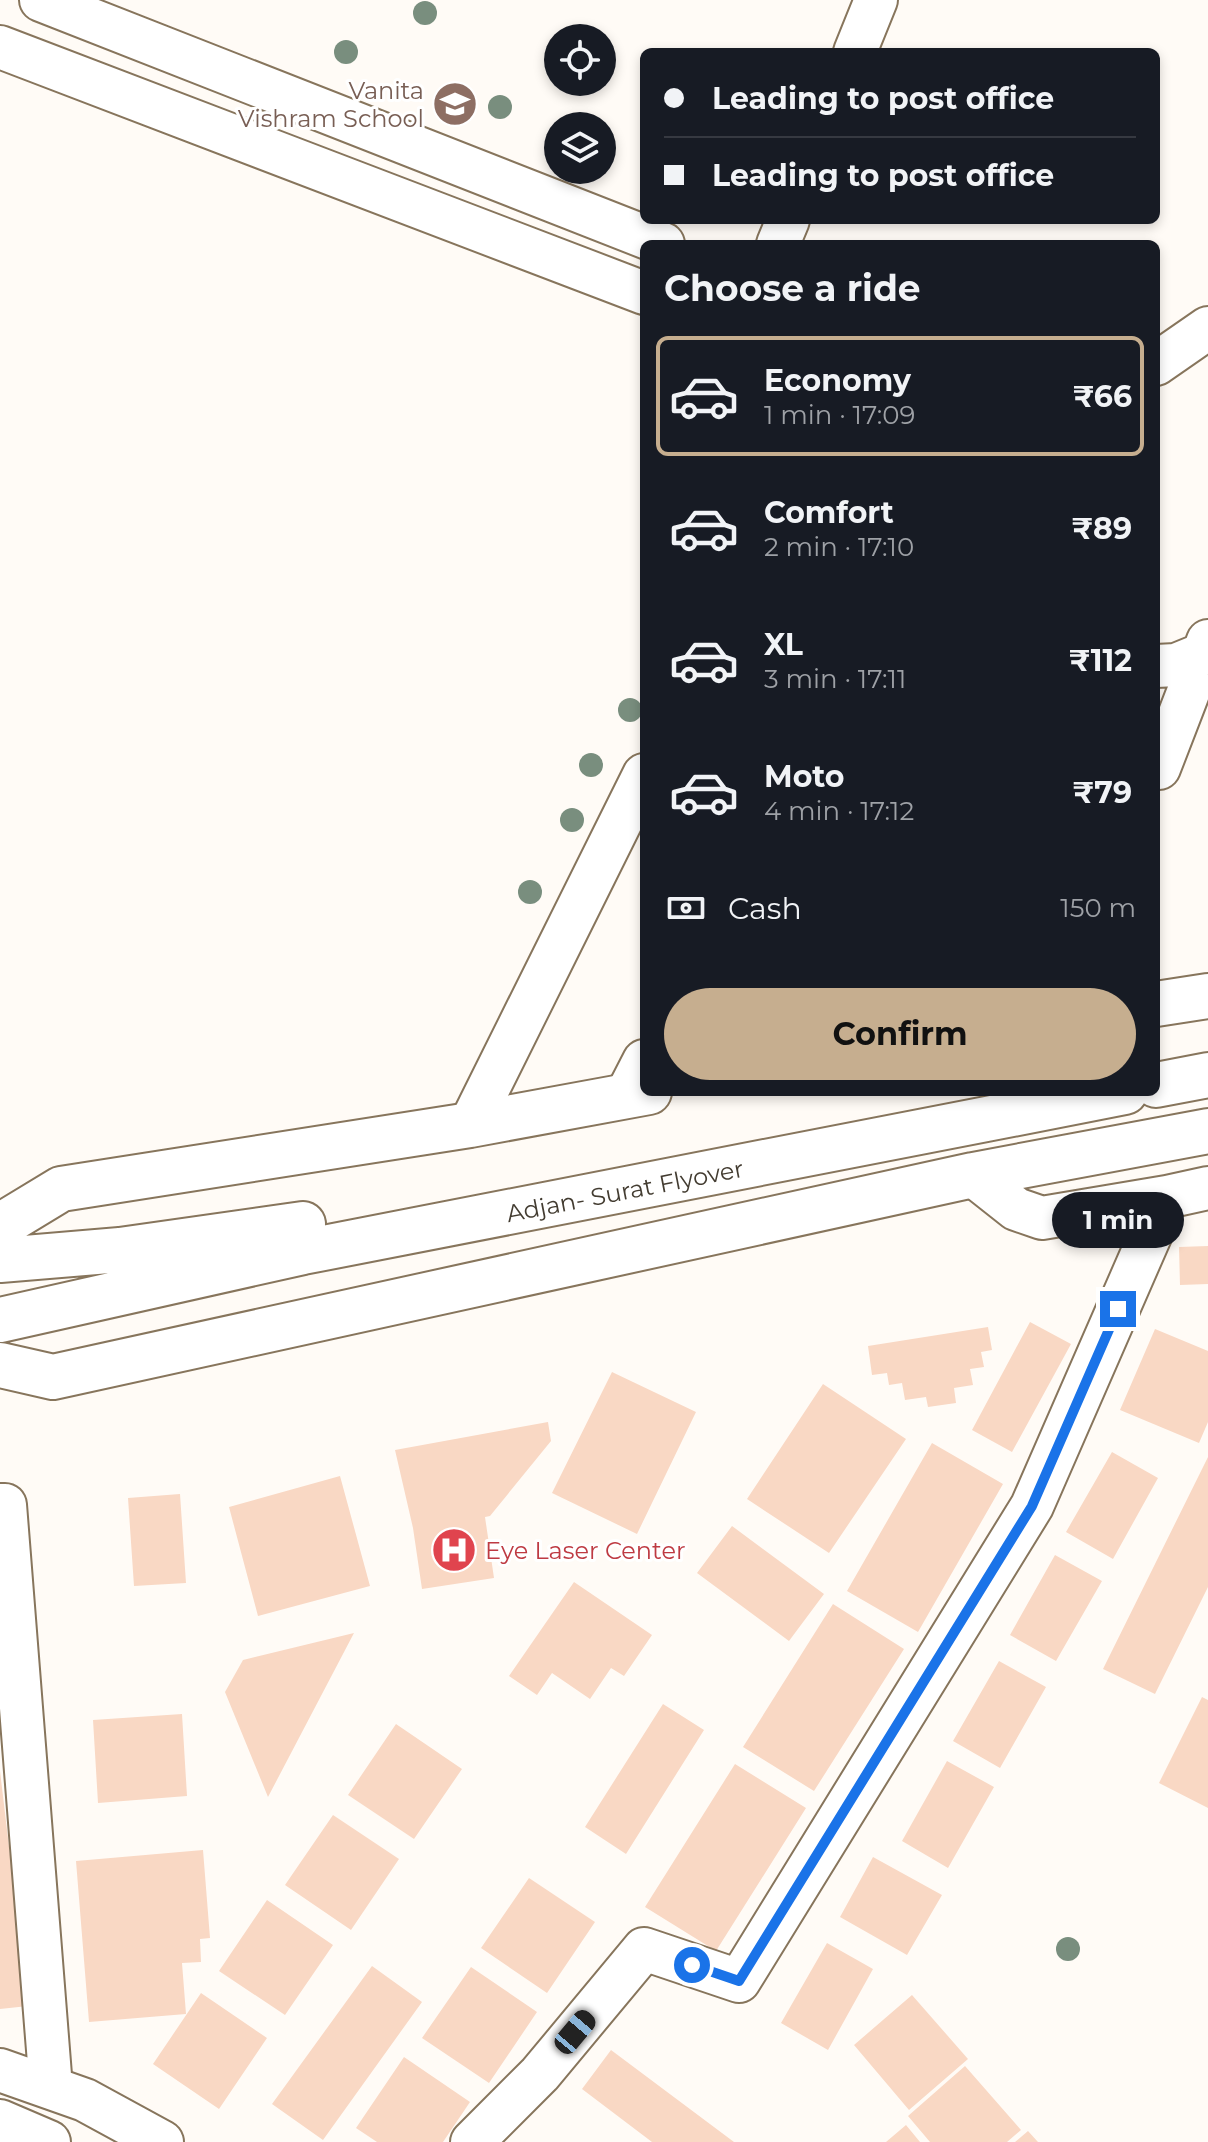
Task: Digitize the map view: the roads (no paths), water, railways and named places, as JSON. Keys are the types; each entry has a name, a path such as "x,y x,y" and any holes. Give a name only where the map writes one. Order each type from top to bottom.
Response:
{"highway":[{"path":"1160,1003 1208,996"},
{"path":"1160,1064 1208,1055"},
{"path":"1160,1084 1208,1075"},
{"path":"0,1226 61,1189 470,1125 640,1083"},
{"name":"Adjan- Surat Flyover","path":"122,1270 1008,1096"},
{"name":"Adjan- Surat Flyover","path":"122,1270 1102,1096"},
{"path":"0,1365 53,1377 973,1175 1208,1131"},
{"path":"0,1260 122,1270"},
{"path":"0,1320 122,1270"}],"street":[{"path":"41,0 653,240"},
{"path":"857,48 876,0"},
{"path":"0,47 640,291"},
{"path":"1160,361 1208,328"},
{"path":"1160,666 1176,665 1206,648"},
{"path":"1160,765 1206,648"},
{"path":"470,1125 640,783"},
{"path":"973,1175 1016,1209 1042,1218 1208,1188"},
{"path":"472,2142 540,2074 644,1949 739,1981 1032,1506 1167,1197"},
{"path":"0,1505 5,1505 51,2088"},
{"path":"0,2070 85,2100 162,2142"},
{"path":"0,2121 49,2142"}],"place":[{"name":"Vanita Vishram School","path":"455,104"},
{"name":"Eye Laser Center","path":"454,1550"}]}
